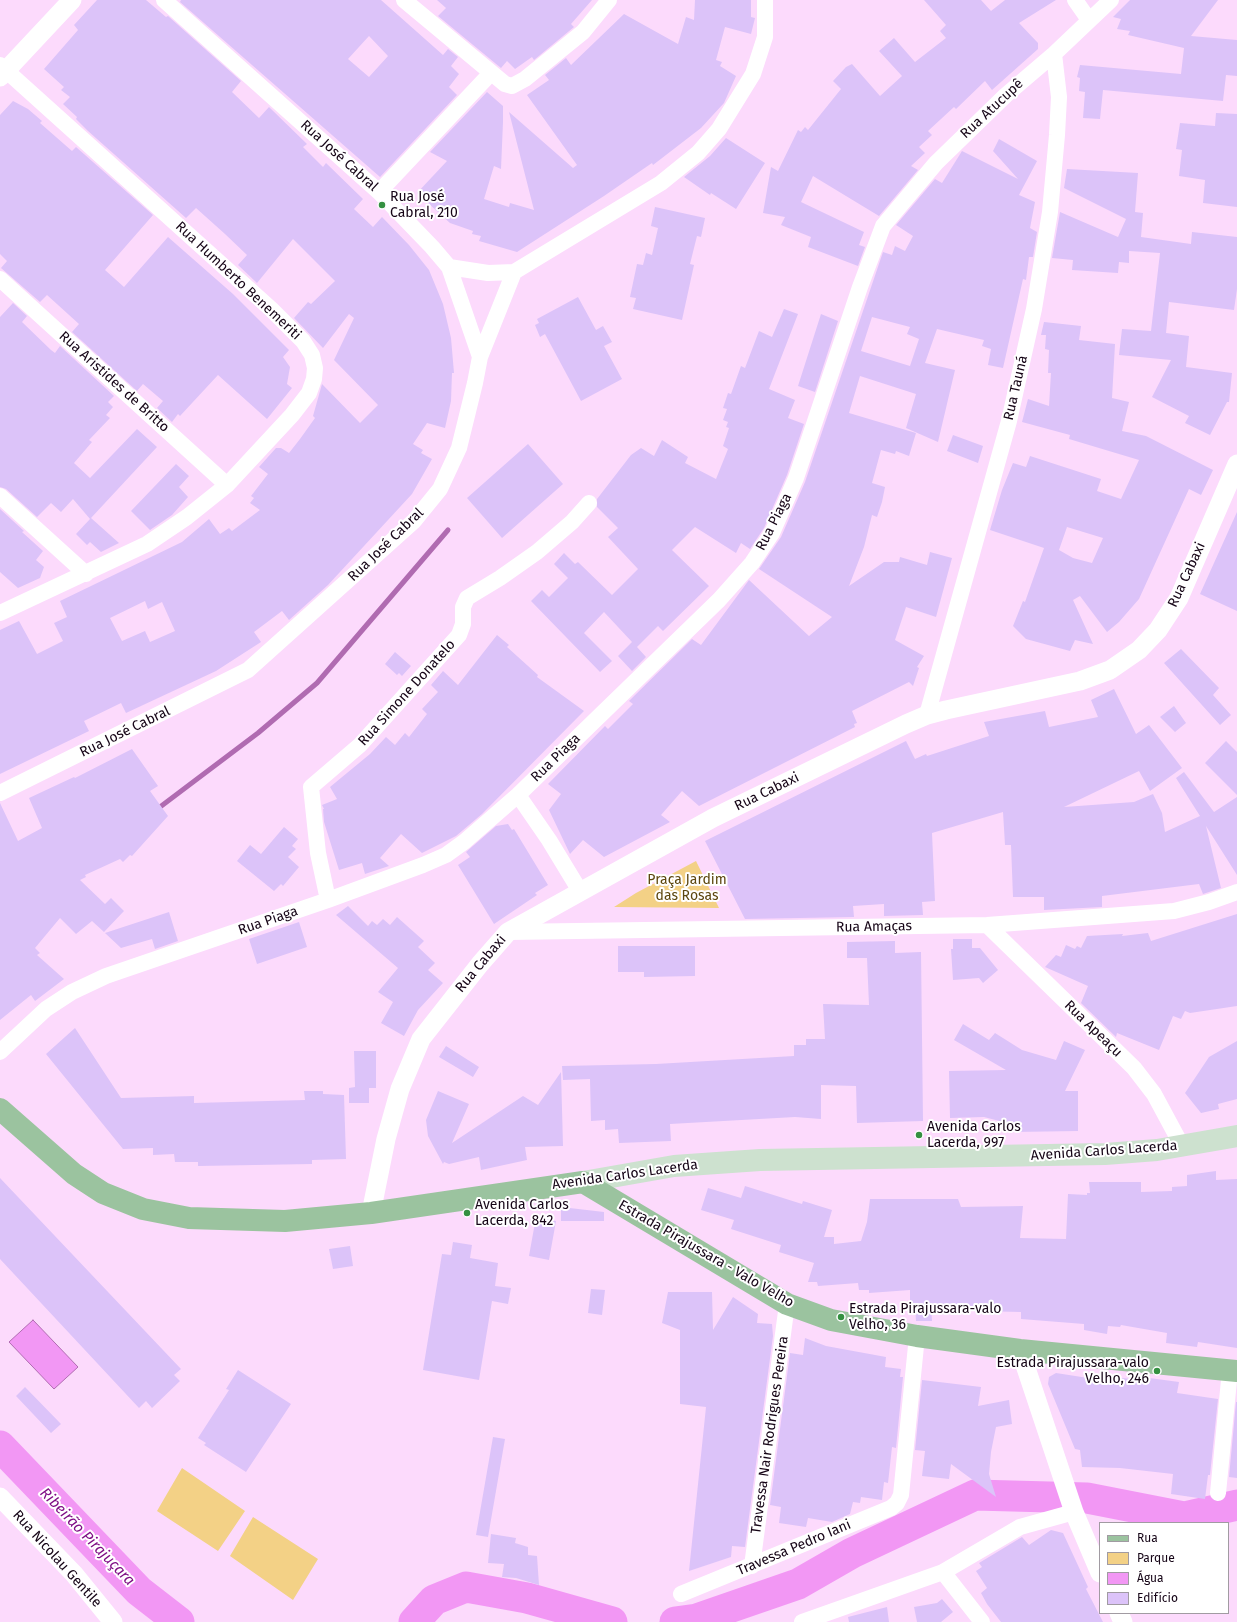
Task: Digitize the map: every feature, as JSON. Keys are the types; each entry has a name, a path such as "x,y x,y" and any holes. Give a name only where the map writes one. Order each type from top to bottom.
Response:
{"main road":[{"name":"Avenida Carlos Lacerda","path":"0,1109 74,1174 103,1193 143,1209 189,1218 271,1221 371,1213 583,1182 674,1166 760,1160 1045,1156 1113,1153 1182,1146 1237,1136"},
{"name":"Estrada Pirajussara - Valo Velho","path":"583,1182 787,1304 812,1314 852,1325 917,1336 1020,1350 1234,1371"}],"street":[{"path":"2,71 72,0"},
{"name":"Rua José Cabral","path":"0,793 248,670 414,521 440,489 459,448 475,384 480,357 449,267 432,247 379,192 164,0"},
{"path":"404,0 505,84 516,85 583,32 609,0"},
{"path":"449,267 488,273 514,272 661,182 698,153 719,129 752,74 765,37 765,0"},
{"path":"1075,0 1089,20"},
{"name":"Rua Atucupê","path":"882,226 936,162 1006,95 1054,54 1111,0"},
{"name":"Rua Tauná","path":"927,715 1008,420 1034,310 1050,212 1058,135 1059,97 1054,54"},
{"name":"Rua Humberto Benemeriti","path":"0,613 86,574 147,544 186,517 227,485 292,415 309,392 314,379 312,355 303,341 271,309 2,71"},
{"path":"379,192 491,73"},
{"name":"Rua Piaga","path":"0,1052 46,1009 72,992 106,976 328,900 446,855 464,842 518,795 719,600 752,563 768,539 796,478 882,226"},
{"path":"480,357 514,272"},
{"name":"Rua Aristides de Britto","path":"0,279 227,485"},
{"name":"Rua Cabaxi","path":"371,1213 386,1139 400,1090 421,1039 480,964 508,932 713,818 927,715 1080,681 1110,670 1139,650 1158,630 1179,598 1237,464"},
{"path":"0,496 86,574"},
{"name":"Rua Simone Donatelo","path":"328,900 318,853 311,787 360,745 451,645 462,631 463,607 467,598 500,578 537,552 572,522 590,503"},
{"path":"518,795 549,840 580,891"},
{"name":"Rua Amaças","path":"508,932 987,926 1174,912 1237,892"},
{"name":"Rua Apeaçu","path":"987,926 1134,1068 1154,1094 1182,1146"},
{"name":"Travessa Nair Rodrigues Pereira","path":"752,1566 787,1304"},
{"name":"Travessa Pedro Iani","path":"680,1594 752,1566 891,1508 897,1503 901,1495 917,1336"},
{"path":"1020,1350 1073,1509 1099,1571"},
{"path":"1218,1493 1234,1371"},
{"name":"Rua Nicolau Gentile","path":"0,1497 74,1574 113,1622"},
{"path":"802,1622 943,1572 1020,1527 1073,1509"},
{"path":"943,1572 982,1622"}],"green space":[{"name":"Praça Jardim das Rosas","path":"696,861 719,908 614,907 636,893"},
{"path":"182,1468 245,1511 218,1551 157,1511"},
{"path":"253,1517 318,1559 293,1600 230,1556"}],"water":[{"path":"33,1320 78,1367 54,1389 9,1342"}],"building":[{"path":"97,0 146,0 166,17 168,16 241,81 232,92 259,118 269,107 307,144 303,147 323,167 326,163 363,199 354,209 373,227 382,217 409,245 429,270 443,304 451,338 454,373 452,373 451,401 445,428 427,423 413,444 423,450 421,453 432,459 412,494 328,585 289,620 282,611 254,632 261,642 216,671 126,713 121,703 84,721 89,731 0,774 0,630 19,621 37,654 63,641 54,623 67,617 60,601 182,542 209,519 220,534 229,528 232,531 260,510 250,503 254,498 251,496 268,474 259,467 276,448 281,448 289,453 300,439 315,418 313,416 322,384 360,423 378,405 334,360 354,318 349,314 323,348 294,318 308,302 311,304 335,281 293,239 257,283 238,265 247,255 225,234 196,208 186,218 88,131 76,119 77,117 63,104 70,97 61,90 64,87 44,69 78,30 74,25","holes":["145,601 148,609 162,602 175,631 150,642 145,631 122,641 110,618"]},
{"path":"181,0 381,0 443,55 448,49 458,57 451,66 459,74 449,87 457,95 380,177 180,2","holes":["369,36 388,56 369,77 348,59"]},
{"path":"437,0 592,0 571,24 574,27 534,60 532,57 515,69 507,61 501,68 438,16 446,8"},
{"path":"695,0 751,0 751,17 755,18 751,34 725,27 716,60 722,62 720,66 736,76 724,103 701,128 653,165 652,163 517,252 479,241 481,236 472,234 473,231 450,223 417,193 447,161 430,152 487,92 503,106 503,122 501,169 494,166 484,199 509,207 510,203 534,210 509,112 573,168 577,165 527,95 549,80 545,75 566,58 571,65 624,14 678,44 686,17 694,20"},
{"path":"924,0 981,0 991,11 1005,0 1056,0 1019,23 1038,43 1038,49 992,90 985,81 956,109 954,107 928,131 932,135 919,147 925,153 911,166 918,170 879,216 813,176 801,202 864,232 859,245 865,247 858,266 808,247 811,237 781,225 785,217 763,213 771,167 778,171 798,130 801,132 805,127 808,130 841,89 833,81 846,67 852,64 880,96 902,76 879,51 894,38 915,62 946,38 940,31 946,25"},
{"path":"1130,0 1218,0 1191,36 1237,40 1237,76 1226,75 1223,101 1103,90 1100,119 1083,118 1085,92 1079,91 1080,78 1077,77 1080,65 1181,74 1184,48 1128,35 1130,31 1117,29 1121,19 1113,17"},
{"path":"13,101 28,109 42,121 40,123 72,151 76,147 153,215 105,270 124,287 168,237 233,294 289,350 283,357 290,367 287,384 292,388 267,419 218,375 180,416 178,414 172,422 157,408 163,401 143,384 137,391 72,332 79,324 47,295 40,302 1,268 7,261 0,254 0,115"},
{"path":"1216,113 1237,114 1237,207 1203,203 1205,180 1179,176 1182,150 1176,149 1180,123 1215,126"},
{"path":"726,138 765,163 736,209 711,193 710,195 684,177 710,156"},
{"path":"999,139 1037,161 1019,195 1035,202 1030,228 1037,232 1033,257 1029,257 1026,280 1023,279 1003,368 988,365 991,349 982,346 984,340 937,329 925,363 955,370 938,442 906,428 916,394 860,376 849,413 916,433 909,456 896,451 895,454 881,450 872,483 885,487 882,502 877,517 872,515 864,547 849,586 884,562 899,562 900,557 927,565 930,552 952,558 936,617 906,607 895,640 924,656 917,667 919,668 913,686 909,682 852,711 857,723 854,724 855,727 699,806 682,791 661,815 670,822 604,857 583,840 570,854 549,810 561,794 548,784 605,726 608,729 633,704 629,701 692,639 701,645 749,580 809,636 832,617 759,569 781,537 805,482 883,252 892,255 895,246 905,251 913,236 896,225 935,179 942,183 962,151 1018,179 993,151","holes":["872,317 910,327 907,334 919,339 910,366 861,351"]},
{"path":"1067,169 1138,173 1135,212 1143,213 1141,237 1191,244 1192,232 1237,237 1237,289 1234,310 1169,302 1166,333 1189,336 1186,367 1232,373 1229,402 1227,402 1210,435 1185,423 1189,416 1152,397 1171,360 1119,355 1122,329 1151,331 1160,253 1129,251 1129,263 1119,262 1118,273 1072,270 1073,260 1052,258 1060,212 1118,237 1126,219 1064,188"},
{"path":"655,207 705,218 701,237 697,236 690,264 694,265 682,320 633,309 636,298 630,297 637,264 643,265 646,253 652,255 658,228 651,226"},
{"path":"578,297 596,330 603,326 612,342 604,346 622,379 581,401 545,334 540,337 535,325 539,323 537,319"},
{"path":"13,303 27,316 22,322 51,350 55,353 60,346 114,396 108,402 113,407 106,415 110,418 89,440 92,442 74,463 90,478 137,429 157,447 91,518 119,543 101,552 90,542 87,545 76,534 90,519 73,499 61,512 51,503 37,517 6,489 0,487 0,317"},
{"path":"784,309 798,314 769,389 795,400 788,418 804,424 787,475 764,528 750,549 741,543 736,553 695,527 672,550 709,586 663,631 658,626 637,647 646,657 632,671 618,656 632,642 604,612 584,633 612,661 600,672 531,601 542,590 549,597 568,578 554,564 564,553 575,564 578,562 612,595 638,569 608,537 618,528 597,507 597,499 631,455 641,448 654,456 662,440 688,457 685,463 716,479 728,449 723,446 729,428 726,427 728,422 723,420 727,409 723,408 728,393 731,394 741,366 745,368 759,331 772,337"},
{"path":"821,314 838,321 815,392 798,386"},
{"path":"1044,322 1081,326 1079,340 1115,344 1112,398 1129,402 1122,431 1146,436 1213,470 1201,495 1189,489 1139,599 1119,622 1107,632 1080,596 1073,600 1093,644 1075,640 1070,651 1026,639 1013,626 1023,601 1025,602 1044,548 990,530 1002,490 1013,463 1026,467 1030,456 1101,479 1097,491 1121,499 1139,460 1069,439 1070,435 1022,422 1028,399 1049,406 1051,373 1048,373 1049,350 1045,349 1046,335 1041,335","holes":["1067,527 1103,538 1092,563 1073,558 1059,550"]},
{"path":"953,435 983,446 978,463 947,451"},
{"path":"528,444 563,484 502,538 467,498"},
{"path":"176,464 189,476 179,487 188,497 172,515 150,530 131,511"},
{"path":"0,509 43,551 36,560 44,567 40,578 18,588 0,572"},
{"path":"1237,512 1237,611 1200,594"},
{"path":"497,635 509,645 507,647 538,675 537,677 584,711 482,814 456,836 422,853 401,834 380,858 389,866 365,874 362,863 339,870 324,822 324,809 322,805 337,799 330,787 370,754 386,737 395,745 405,733 409,737 427,714 422,709 438,692 431,685 443,671 458,685"},
{"path":"1181,649 1219,688 1213,695 1231,715 1220,725 1164,663"},
{"path":"395,652 411,666 402,676 399,673 397,675 385,664"},
{"path":"1114,689 1136,734 1149,725 1182,768 1150,791 1139,771 1064,807 1134,802 1153,794 1162,813 1165,832 1200,816 1176,778 1184,772 1214,812 1237,797 1237,875 1206,826 1221,888 1203,894 1199,884 1102,896 1102,907 1044,910 1044,897 1013,897 1011,845 1005,845 1003,812 932,833 935,901 922,902 923,915 884,916 884,904 853,906 854,917 745,919 705,841 906,741 915,759 926,754 927,756 989,736 984,722 1045,711 1049,727 1098,717 1091,700"},
{"path":"1174,706 1186,723 1175,732 1160,717"},
{"path":"1226,741 1237,752 1237,795 1205,763"},
{"path":"132,749 158,786 150,791 168,816 132,856 130,855 123,862 120,859 85,875 86,877 80,880 105,904 111,898 124,911 104,932 92,921 76,934 60,918 35,948 40,953 37,955 64,979 35,1001 31,995 0,1020 0,803 18,841 42,828 29,798 74,777 75,778"},
{"path":"508,824 512,830 514,829 548,885 535,893 537,895 494,924 458,865 470,857 466,852 496,826"},
{"path":"284,827 298,839 292,846 296,849 288,857 299,867 283,886 281,884 274,891 237,861 250,845 261,854"},
{"path":"348,906 368,926 372,921 377,925 383,919 390,925 397,917 424,941 418,947 435,963 428,970 443,983 418,1010 404,1036 381,1023 393,1002 378,992 398,968 336,915"},
{"path":"169,912 178,941 155,949 152,939 121,948 105,933"},
{"path":"1237,914 1237,1006 1190,1013 1185,1011 1181,1019 1173,1016 1159,1050 1117,1033 1116,1037 1081,1003 1088,986 1045,967 1056,955 1061,957 1066,945 1075,949 1077,946 1081,948 1087,936 1123,934 1122,936 1148,933 1151,941"},
{"path":"299,922 307,947 257,964 249,939"},
{"path":"953,939 972,939 972,948 980,948 998,970 983,983 979,978 953,980 951,949 953,949"},
{"path":"895,941 895,953 921,952 923,1121 857,1123 856,1086 821,1085 821,1119 795,1117 670,1124 671,1141 619,1143 618,1129 605,1130 605,1120 591,1121 590,1079 563,1080 562,1066 656,1064 794,1056 794,1045 806,1045 806,1039 825,1039 823,1004 869,1005 867,958 847,958 847,942"},
{"path":"618,946 695,946 695,976 644,977 644,972 618,972"},
{"path":"963,1024 989,1040 995,1033 1022,1050 1056,1060 1064,1041 1085,1050 1065,1091 1078,1091 1078,1131 1013,1132 1013,1121 1007,1123 984,1117 950,1118 949,1071 1006,1070 954,1040"},
{"path":"75,1028 121,1098 194,1096 194,1103 305,1100 304,1091 323,1091 323,1094 344,1095 346,1159 312,1160 312,1164 198,1166 198,1162 175,1162 174,1154 153,1155 153,1148 123,1149 46,1054"},
{"path":"1237,1041 1237,1099 1218,1104 1219,1109 1201,1113 1185,1093 1209,1057"},
{"path":"446,1046 479,1067 473,1077 439,1057"},
{"path":"354,1051 376,1051 376,1088 369,1088 369,1103 349,1103 349,1088 355,1087"},
{"path":"561,1072 563,1146 525,1147 527,1160 481,1170 479,1157 449,1164 444,1162 443,1164 428,1136 426,1120 438,1091 469,1104 452,1143 523,1096 538,1105"},
{"path":"1216,1171 1216,1180 1237,1179 1237,1348 1198,1342 1197,1347 1166,1343 1167,1333 1121,1325 1120,1327 1108,1326 1107,1334 1084,1330 1084,1324 1021,1319 1021,1312 977,1311 977,1307 931,1306 932,1321 916,1321 915,1304 910,1304 910,1290 869,1293 869,1290 859,1290 858,1283 818,1286 817,1282 808,1282 814,1263 779,1252 781,1245 731,1229 734,1220 701,1210 708,1188 741,1198 745,1186 802,1204 803,1201 832,1210 824,1237 834,1237 834,1244 861,1241 867,1222 870,1199 958,1199 961,1207 1023,1206 1020,1238 1066,1239 1068,1194 1087,1195 1087,1193 1090,1193 1089,1182 1141,1182 1141,1192 1172,1191 1172,1187 1187,1186 1187,1175"},
{"path":"0,1178 181,1369 174,1375 180,1381 152,1408 146,1401 139,1408 0,1259"},
{"path":"561,1207 604,1212 604,1221 561,1221"},
{"path":"536,1217 556,1221 549,1260 529,1256"},
{"path":"453,1242 472,1245 470,1258 498,1263 495,1286 511,1288 508,1304 492,1301 479,1380 423,1370 442,1254 451,1255"},
{"path":"350,1246 353,1266 333,1269 329,1249"},
{"path":"591,1289 605,1290 602,1315 588,1313"},
{"path":"668,1292 712,1292 713,1330 733,1297 758,1314 757,1323 772,1324 773,1336 745,1547 732,1546 731,1557 689,1571 706,1407 680,1404 680,1330 662,1323"},
{"path":"805,1338 826,1346 886,1357 885,1367 901,1369 900,1377 903,1377 896,1448 892,1447 888,1483 884,1482 882,1500 861,1497 860,1503 853,1502 850,1514 832,1522 808,1518 806,1527 779,1523 781,1507 770,1505 790,1353 803,1355"},
{"path":"238,1370 291,1404 246,1472 204,1445 206,1443 198,1438 229,1390 226,1389"},
{"path":"1056,1373 1101,1380 1102,1376 1142,1380 1142,1377 1179,1382 1177,1393 1218,1399 1210,1475 1208,1475 1205,1499 1171,1494 1173,1474 1120,1468 1082,1467 1080,1450 1075,1449 1048,1384 1049,1377"},
{"path":"922,1380 981,1387 978,1406 1009,1400 1012,1424 996,1427 991,1452 989,1474 996,1497 951,1464 949,1479 922,1476 925,1451 915,1450"},
{"path":"25,1387 61,1424 51,1433 16,1396"},
{"path":"1237,1402 1237,1478 1229,1477"},
{"path":"493,1437 505,1439 488,1537 476,1535"},
{"path":"1051,1530 1063,1533 1088,1587 1086,1589 1103,1622 1001,1622 987,1604 981,1593 987,1588 976,1571 982,1567 979,1563 1022,1537 1029,1545"},
{"path":"491,1534 516,1538 515,1543 528,1547 528,1555 537,1556 539,1585 516,1578 502,1577 504,1564 488,1563"},
{"path":"942,1599 953,1612 941,1622 917,1622 914,1607 937,1603"},
{"path":"887,1607 889,1622 849,1622 848,1617"}],"waterway":[{"path":"156,810 258,733 317,683 448,530"},
{"name":"Ribeirão Pirajuçara","path":"0,1446 139,1591 179,1622"},
{"path":"675,1622 697,1619 798,1584 852,1553 975,1495 1087,1498 1184,1517 1237,1505"},
{"path":"414,1622 434,1600 466,1587 527,1598 612,1622"}],"place":[{"name":"Rua José Cabral, 210","path":"382,205"},
{"name":"Avenida Carlos Lacerda, 997","path":"919,1135"},
{"name":"Avenida Carlos Lacerda, 842","path":"467,1213"},
{"name":"Estrada Pirajussara-valo Velho, 36","path":"841,1317"},
{"name":"Estrada Pirajussara-valo Velho, 246","path":"1157,1371"}]}
